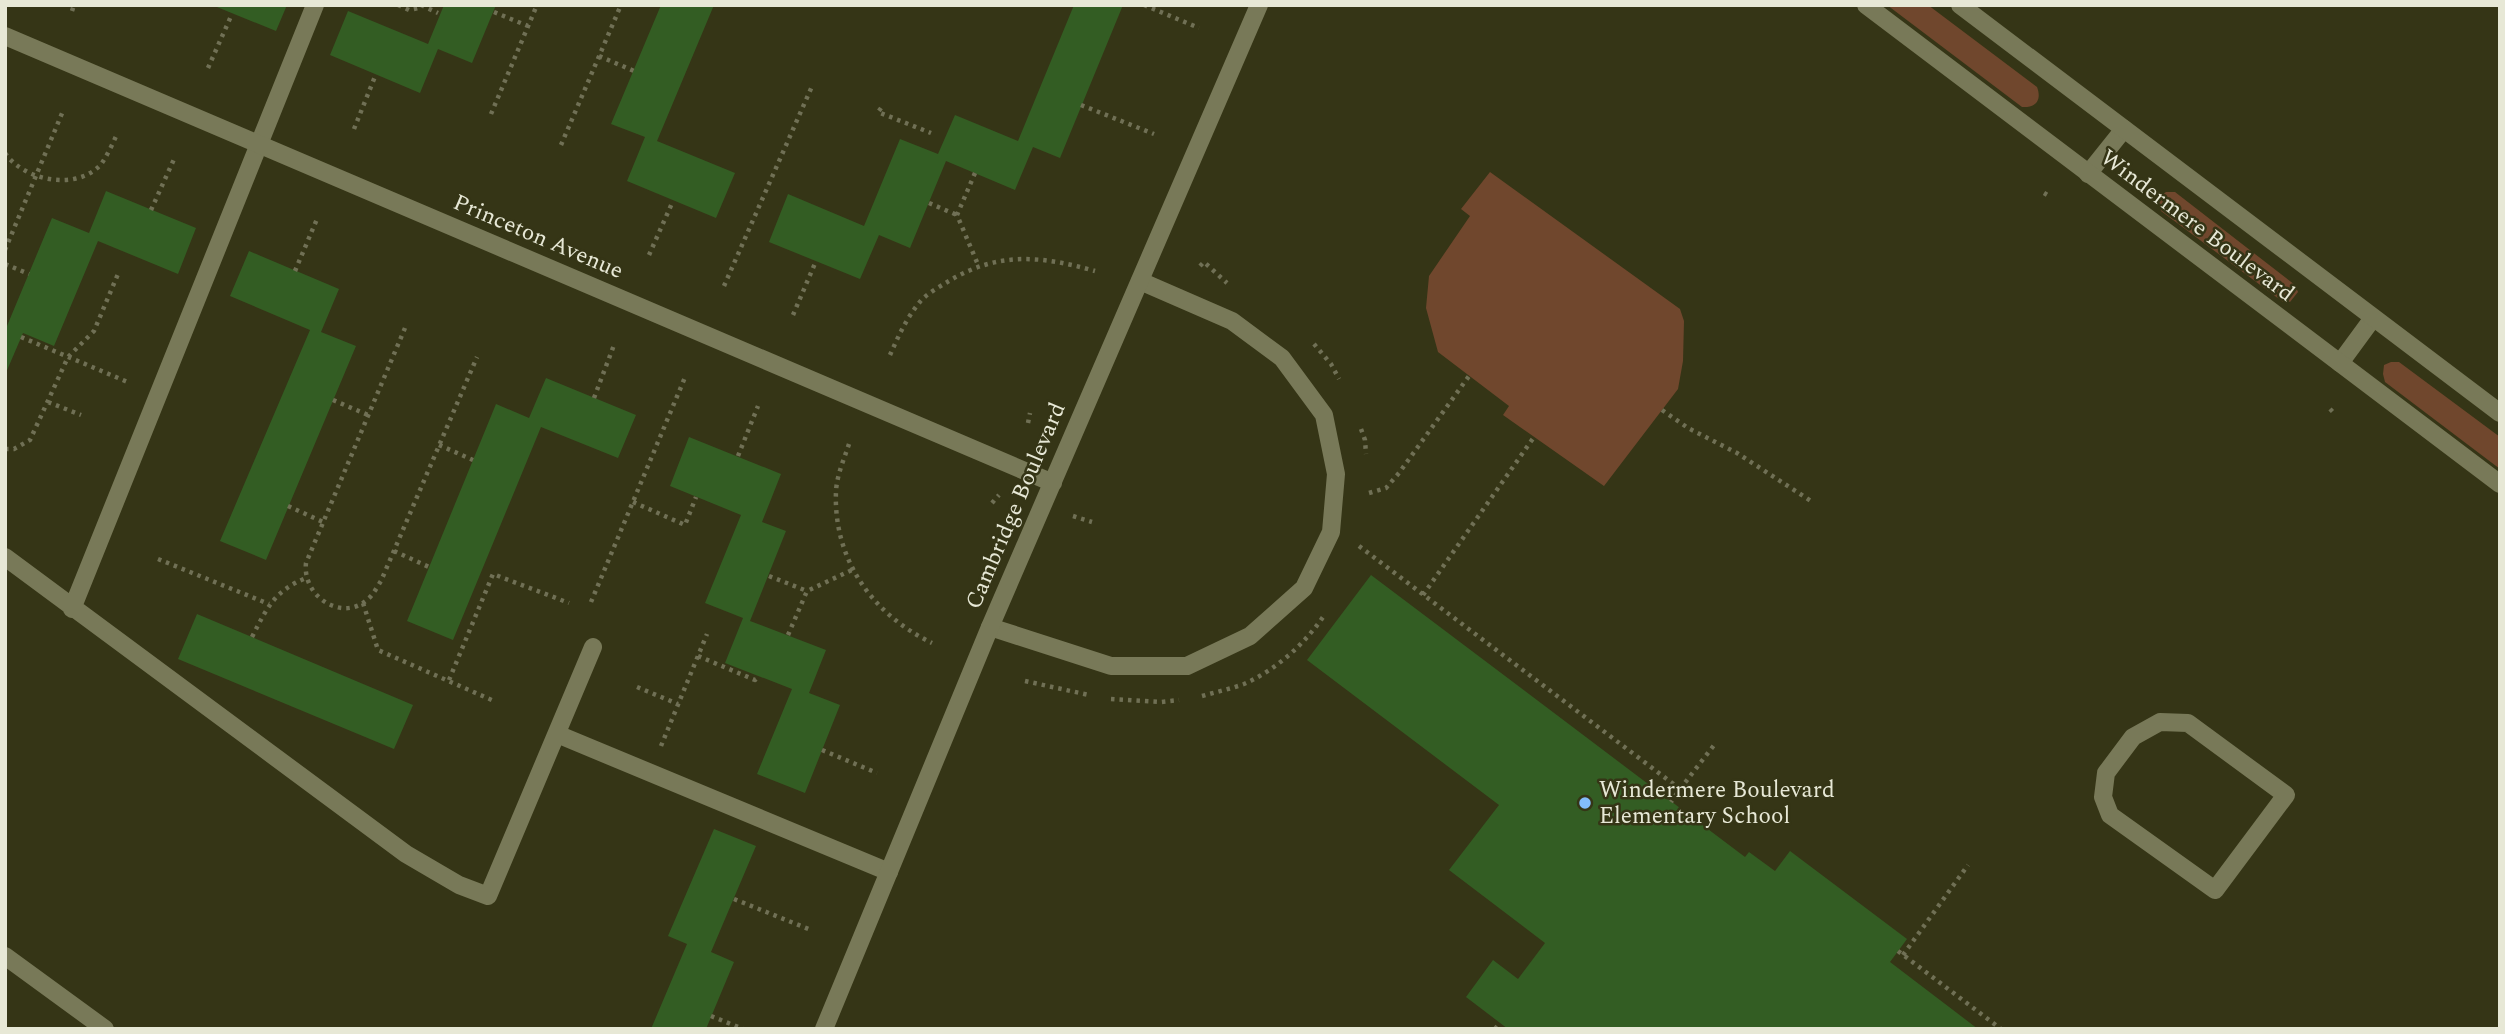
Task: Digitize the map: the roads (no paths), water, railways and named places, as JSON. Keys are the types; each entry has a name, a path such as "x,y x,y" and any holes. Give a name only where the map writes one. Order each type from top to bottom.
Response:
{"street":[{"path":"72,608 315,5"},
{"name":"Cambridge Boulevard","path":"824,1029 990,627 1259,5"},
{"name":"Windermere Boulevard","path":"1866,5 2500,484"},
{"name":"Windermere Boulevard","path":"1960,5 2500,413"},
{"name":"Princeton Avenue","path":"5,36 1053,484"},
{"path":"2088,174 2124,129"},
{"path":"990,627 1111,666 1187,666 1250,636 1304,588 1331,532 1336,474 1324,415 1282,358 1232,321 1140,281"},
{"path":"2340,363 2373,318"},
{"path":"5,557 406,854 459,885 488,896 593,647"},
{"path":"2160,722 2188,723 2286,795 2215,890 2110,815 2103,797 2106,773 2133,737 2160,722"},
{"path":"557,734 889,872"},
{"path":"5,956 105,1029"}],"place":[{"name":"Windermere Boulevard Elementary School","path":"1585,803"}]}
